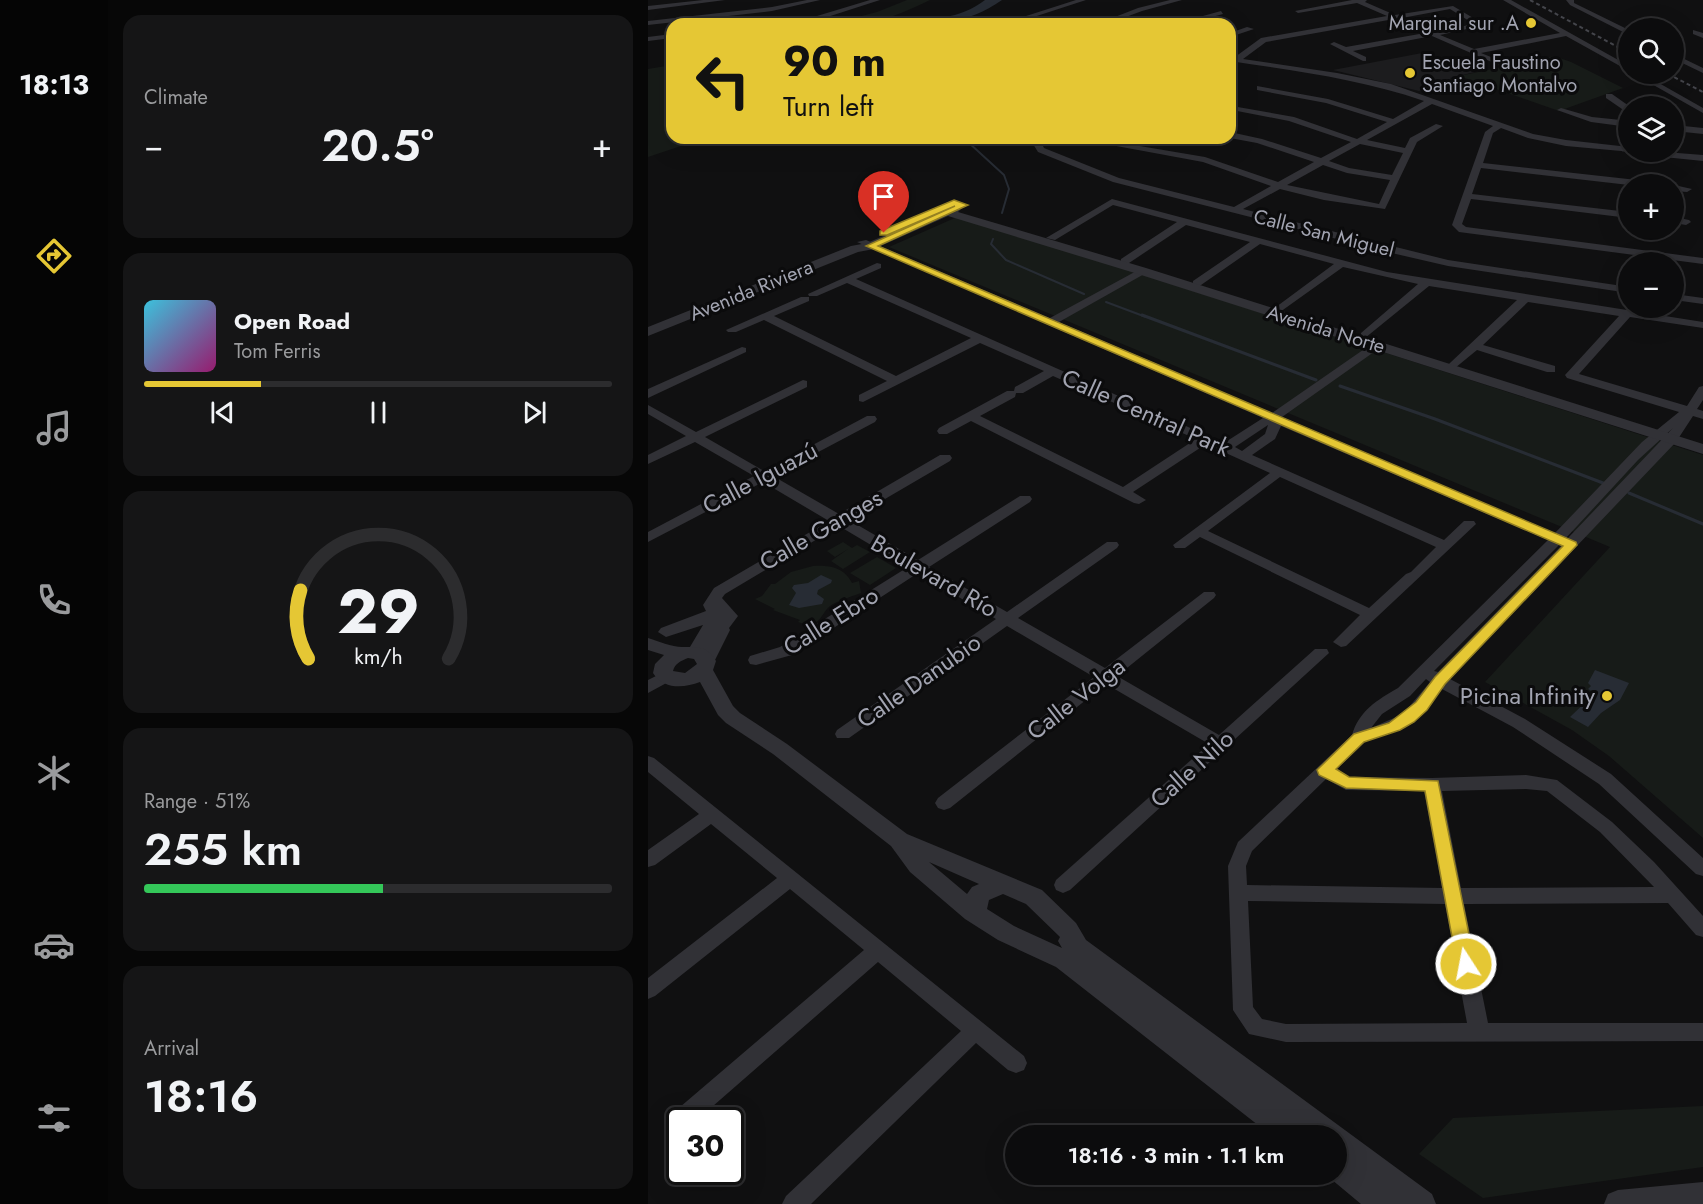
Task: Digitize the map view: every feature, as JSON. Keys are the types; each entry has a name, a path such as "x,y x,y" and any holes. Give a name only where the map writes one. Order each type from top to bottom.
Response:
{"street":[{"path":"648,8 722,0"},
{"path":"694,18 817,0"},
{"path":"809,18 839,12 877,0"},
{"path":"1024,18 1083,0"},
{"path":"1117,18 1140,9 1179,0"},
{"path":"1298,11 1359,0 1510,68"},
{"path":"1506,0 1618,63"},
{"path":"1571,0 1569,1 1572,4 1618,27"},
{"path":"1236,57 1264,40 1451,7 1482,24 1345,50"},
{"path":"1201,18 1221,13"},
{"path":"648,23 666,21"},
{"path":"1236,33 1250,29"},
{"path":"1472,52 1567,34"},
{"path":"648,39 666,37"},
{"path":"1334,44 1363,59"},
{"path":"1684,58 1696,57"},
{"path":"1236,60 1388,86 1499,126 1566,143 1618,149"},
{"path":"1684,62 1703,71"},
{"path":"1656,84 1703,111"},
{"path":"1260,88 1328,100 1392,121"},
{"path":"1610,96 1618,102"},
{"path":"1235,210 1276,185 1431,101"},
{"path":"1236,108 1292,119 1356,141 1408,151"},
{"path":"1562,110 1591,119 1618,122"},
{"path":"1112,144 1205,160 1276,185 1324,197 1382,207 1413,141 1439,126"},
{"path":"1499,126 1490,132 1467,196 1457,225 1463,230 1703,261"},
{"path":"1684,129 1703,130"},
{"path":"1236,136 1259,141 1347,170 1395,178"},
{"name":"Calle San Miguel","path":"1037,144 1041,150 1116,180 1448,263 1618,288"},
{"path":"1684,156 1703,158"},
{"path":"1478,165 1618,181"},
{"path":"1467,196 1618,214"},
{"path":"1051,238 1112,202 1342,263 1426,282 1618,313"},
{"name":"Avenida Riviera","path":"648,332 955,207"},
{"name":"Avenida Norte","path":"955,207 1142,271 1703,449"},
{"path":"1125,261 1185,221"},
{"path":"1197,283 1258,241"},
{"path":"862,246 1571,545"},
{"path":"1280,309 1342,263"},
{"path":"732,330 877,266"},
{"path":"1049,323 1142,271"},
{"name":"Calle Central Park","path":"847,279 1445,546"},
{"path":"1365,335 1426,282"},
{"path":"1684,298 1703,301"},
{"path":"1455,364 1525,299"},
{"path":"764,316 896,381"},
{"path":"1623,318 1571,375 1703,414"},
{"path":"1655,318 1703,325"},
{"path":"863,398 980,338"},
{"path":"1234,452 1257,426 1274,418 1377,345"},
{"path":"1475,346 1551,369"},
{"path":"648,394 742,350"},
{"path":"943,431 1053,371"},
{"path":"648,460 803,384"},
{"path":"1360,735 1394,726 1409,718 1421,706 1432,676 1624,466 1665,436 1681,428 1689,410 1703,390"},
{"name":"Boulevard Río","path":"648,409 1220,743"},
{"path":"971,416 1139,500"},
{"path":"1234,452 1270,436 1275,427 1274,418"},
{"name":"Calle Iguazú","path":"648,538 872,419"},
{"path":"1665,436 1571,545 1432,676 1373,711 1360,735 1244,847 1238,866 1243,1010 1256,1027 1286,1033 1703,1032"},
{"path":"1124,492 1205,439"},
{"name":"Calle Ganges","path":"696,659 719,640 717,612 727,585 945,458"},
{"path":"1180,545 1279,472"},
{"name":"Calle Ebro","path":"756,660 786,651 1025,499"},
{"path":"1341,642 1469,524"},
{"path":"1198,531 1370,614"},
{"name":"Calle Danubio","path":"843,734 1112,546"},
{"name":"Calle Volga","path":"944,803 1209,596"},
{"path":"666,632 700,621 717,612"},
{"path":"648,644 696,659 725,710 733,718 780,749 898,840 951,863 1004,882 1034,897 1068,930 1078,947"},
{"path":"648,651 656,656 672,680 686,680 700,688 714,704 725,710"},
{"name":"Calle Nilo","path":"1064,885 1321,653"},
{"path":"648,687 665,670 696,659"},
{"path":"686,680 696,659"},
{"path":"1432,676 1519,723 1605,779 1703,869"},
{"path":"648,762 1016,1063"},
{"path":"1325,770 1346,783 1432,785 1526,782 1551,784 1606,827 1703,929"},
{"path":"1432,785 1479,1032"},
{"path":"648,860 712,814"},
{"path":"898,840 918,866 977,914 1006,933 1064,960 1280,1125"},
{"path":"951,863 1018,900 1315,1125"},
{"path":"648,990 791,878"},
{"path":"977,914 975,898 985,890 995,888"},
{"path":"1240,893 1453,896 1673,895"},
{"path":"697,1107 878,950"},
{"path":"794,1204 976,1030"},
{"path":"1347,1148 1422,1204"},
{"path":"1347,1176 1384,1204"},
{"path":"1618,1204 1703,1196"}],"shaded area":[{"path":"907,0 930,0 886,18 854,18"},
{"path":"985,0 1002,0 965,18 942,18 955,15"},
{"name":"Escuela Faustino Santiago Montalvo","path":"1422,53 1475,72 1450,78 1452,80 1419,91 1333,70"},
{"path":"1554,56 1623,88 1559,111 1459,76"},
{"path":"666,66 666,144 687,144 648,157 648,69"},
{"path":"957,217 1703,455 1703,838 1609,756 1572,730 1485,682 1610,547 889,247"},
{"path":"843,542 852,548 857,545 870,552 843,569 831,561 848,549 835,557 827,551"},
{"path":"877,557 896,568 870,585 850,573"},
{"path":"813,566 840,570 852,583 859,581 861,593 833,604 820,619 812,624 798,622 800,620 773,610 775,609 755,599 762,596 771,584 775,584 791,572"},
{"path":"821,575 832,580 831,583 818,590 817,594 824,599 822,604 799,608 789,605 796,593 792,588 794,585 808,583"},
{"name":"Picina Infinity","path":"1595,670 1629,683 1620,700 1601,713 1588,727 1570,717 1595,693 1588,689 1591,686 1588,683"},
{"path":"1703,1106 1703,1167 1483,1198 1419,1154 1453,1118"}],"waterway":[{"path":"970,144 1004,175 1009,189 1002,213"},
{"path":"993,239 991,244 1006,260 1084,294"},
{"path":"1106,302 1146,317"},
{"path":"1142,315 1316,380"},
{"path":"1340,386 1435,419 1603,483"},
{"path":"1629,493 1703,524"}],"railway":[{"path":"1530,0 1618,47"},
{"path":"1684,82 1703,92"}],"place":[{"name":"Marginal sur .A","path":"1531,23"},
{"name":"Escuela Faustino Santiago Montalvo","path":"1410,73"},
{"name":"Picina Infinity","path":"1607,696"}],"route":[{"path":"884,233 954,202 963,205 870,246 1571,545 1440,680 1409,718 1394,726 1359,738 1325,770 1346,783 1432,785 1466,964"}]}
